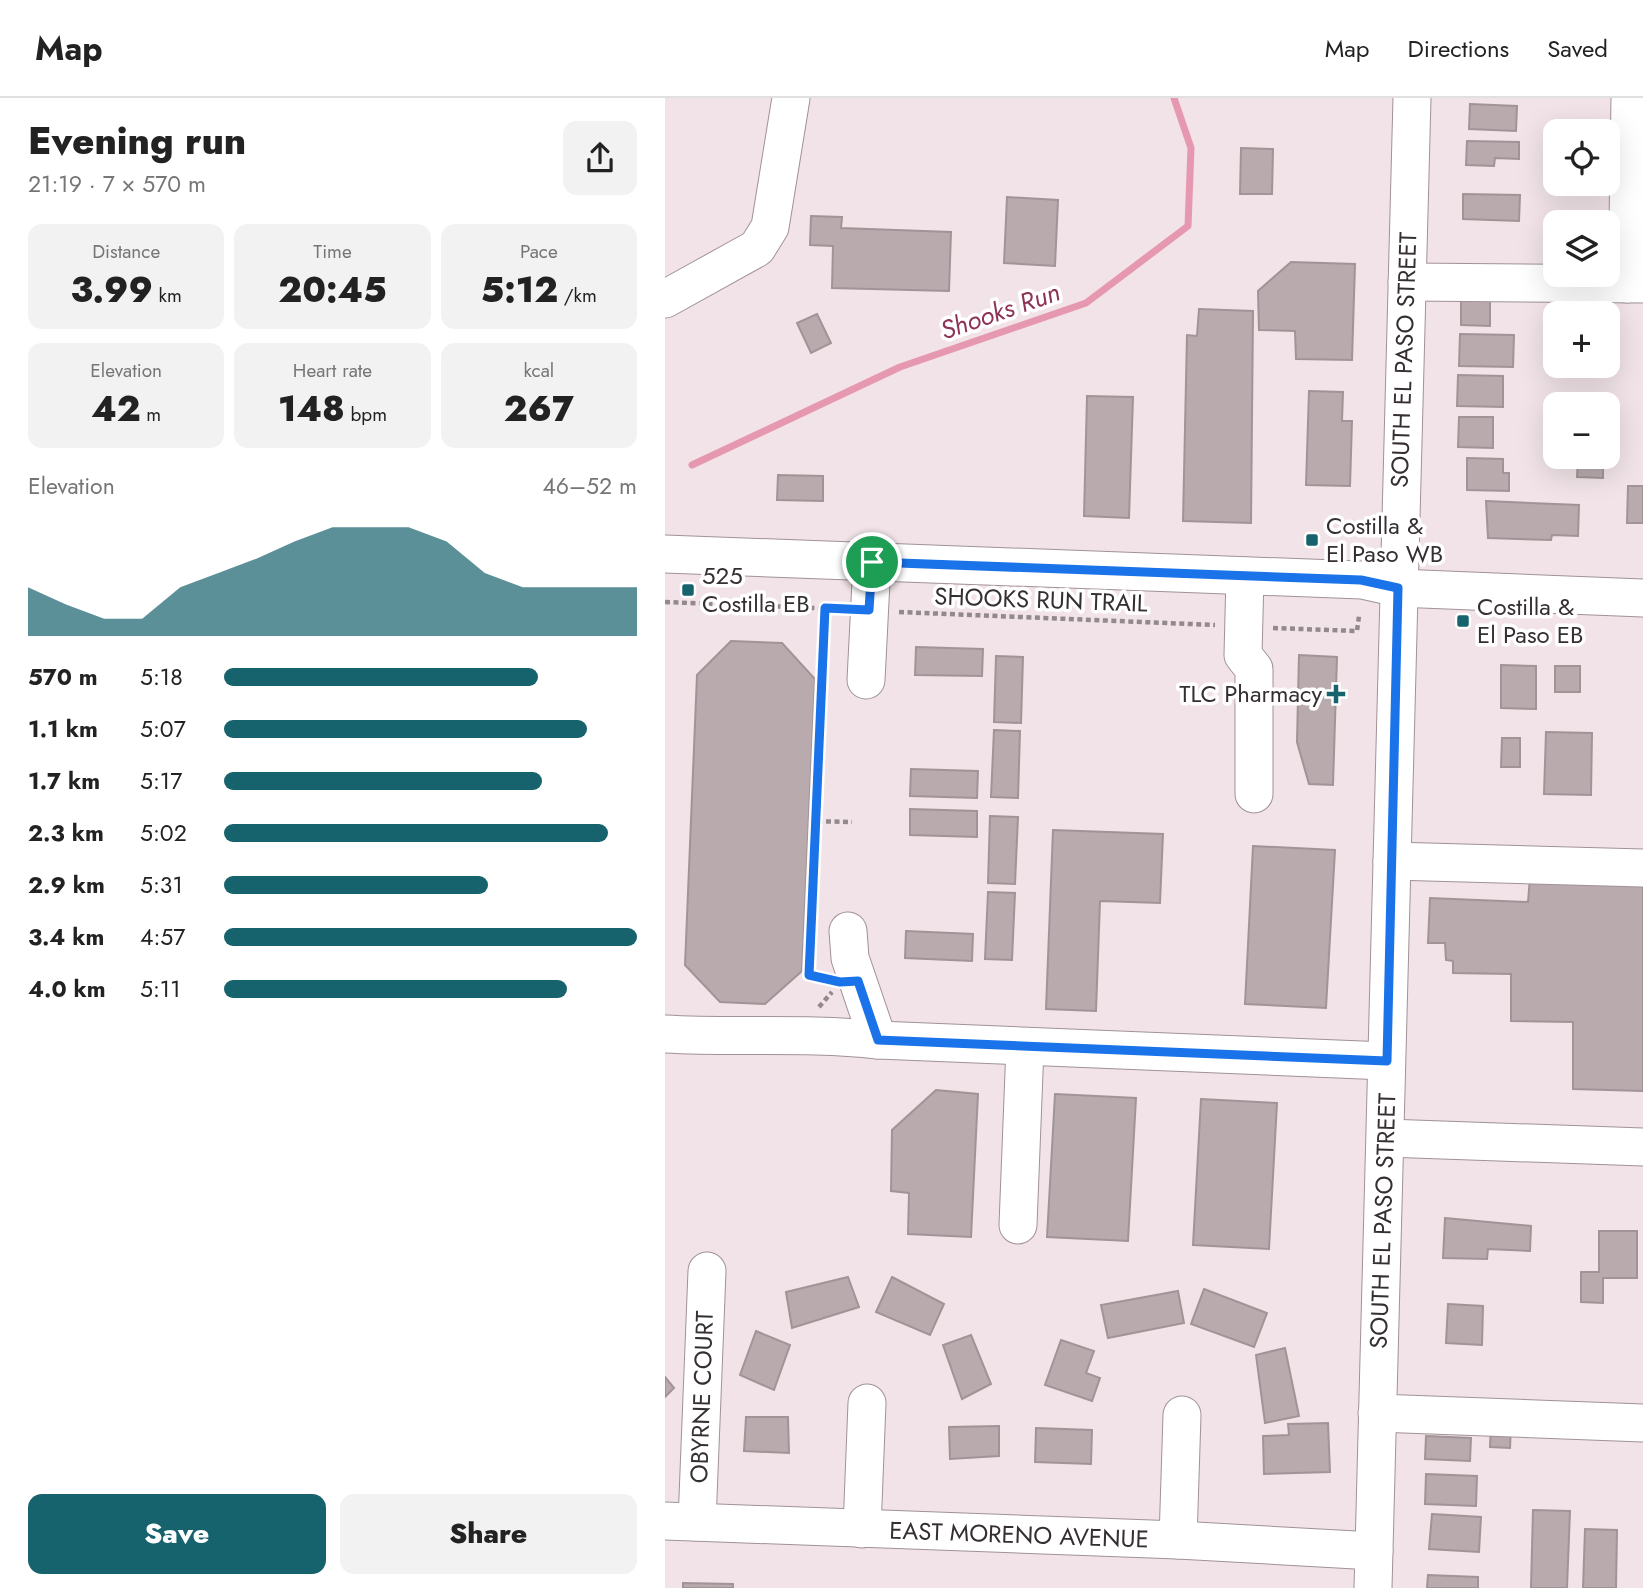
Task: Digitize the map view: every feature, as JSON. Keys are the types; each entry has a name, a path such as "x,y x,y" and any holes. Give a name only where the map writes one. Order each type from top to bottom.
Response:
{"street":[{"path":"665,299 757,248 770,227 791,98"},
{"name":"SOUTH EL PASO STREET","path":"1373,1588 1412,98"},
{"path":"1407,282 1635,284 1630,98"},
{"path":"665,554 1361,580 1398,588 1643,597"},
{"path":"866,680 872,562"},
{"path":"1245,576 1243,655 1254,669 1254,794"},
{"path":"1392,861 1643,869"},
{"path":"848,930 850,958 878,1040"},
{"path":"665,1034 741,1038 824,1034 878,1040 1387,1061"},
{"path":"1018,1225 1024,1047"},
{"path":"1385,1139 1643,1147"},
{"name":"OBYRNE COURT","path":"681,1522 707,1271"},
{"path":"862,1529 867,1403"},
{"path":"1377,1413 1643,1423"},
{"path":"1178,1540 1182,1415"},
{"name":"EAST MORENO AVENUE","path":"681,1522 1178,1540 1374,1551"}],"path":[{"name":"SHOOKS RUN TRAIL","path":"665,601 1357,631 1359,616"},
{"path":"825,608 818,694 818,773 812,821 814,847 809,975 840,982 858,981"},
{"path":"811,773 818,773"},
{"path":"810,800 816,800"},
{"path":"812,821 852,822"},
{"path":"807,846 814,847"},
{"path":"806,875 813,875"},
{"path":"802,953 809,954"}],"building":[{"path":"1470,104 1517,106 1516,131 1469,129"},
{"path":"1467,141 1519,142 1519,159 1495,158 1494,166 1466,165"},
{"path":"1241,148 1273,149 1272,194 1240,194"},
{"path":"1463,194 1520,195 1519,221 1463,219"},
{"path":"1007,197 1058,200 1055,266 1004,263"},
{"path":"811,216 842,217 841,228 951,232 949,291 832,288 833,246 810,245"},
{"path":"1291,262 1355,264 1352,360 1296,359 1295,331 1259,330 1258,291"},
{"path":"1461,295 1490,296 1490,326 1461,325"},
{"path":"1199,309 1253,311 1251,523 1183,521 1187,335 1197,336"},
{"path":"817,314 831,343 811,353 797,323"},
{"path":"1460,334 1514,335 1513,367 1459,366"},
{"path":"1458,375 1503,376 1503,407 1457,406"},
{"path":"1309,391 1343,392 1342,421 1352,421 1350,486 1306,485"},
{"path":"1087,396 1133,397 1129,518 1084,516"},
{"path":"1459,417 1493,417 1493,448 1458,447"},
{"path":"1467,458 1503,459 1503,473 1509,473 1509,491 1467,490"},
{"path":"1577,469 1603,469 1603,478 1577,477"},
{"path":"778,475 823,476 823,501 777,500"},
{"path":"1628,486 1643,486 1643,523 1627,523"},
{"path":"1486,501 1579,505 1578,536 1552,535 1551,540 1488,538"},
{"path":"731,641 782,643 815,679 802,971 765,1004 720,1002 685,965 697,675"},
{"path":"916,647 983,649 982,676 915,675"},
{"path":"1299,655 1337,657 1333,785 1309,784 1297,742"},
{"path":"996,656 1023,657 1021,723 994,722"},
{"path":"1501,665 1536,666 1536,709 1501,708"},
{"path":"1555,666 1580,666 1580,692 1555,692"},
{"path":"994,730 1020,731 1018,798 991,797"},
{"path":"1546,732 1592,733 1591,795 1544,794"},
{"path":"1502,738 1520,738 1520,767 1501,767"},
{"path":"911,769 978,771 977,798 910,796"},
{"path":"910,809 977,811 977,837 910,835"},
{"path":"990,816 1018,817 1015,884 988,883"},
{"path":"1053,830 1163,834 1160,903 1100,901 1096,1011 1046,1009"},
{"path":"1253,846 1335,850 1326,1008 1245,1004"},
{"path":"1530,877 1643,882 1643,1091 1573,1089 1573,1022 1511,1021 1511,974 1453,973 1453,961 1446,960 1445,943 1428,943 1430,898 1528,902"},
{"path":"988,892 1015,893 1012,960 985,959"},
{"path":"906,931 973,934 972,961 905,958"},
{"path":"936,1090 978,1094 971,1237 908,1234 909,1193 891,1191 892,1130"},
{"path":"1055,1094 1136,1098 1128,1241 1047,1237"},
{"path":"1201,1099 1277,1103 1269,1249 1193,1245"},
{"path":"1445,1218 1531,1226 1530,1251 1488,1249 1487,1259 1443,1258"},
{"path":"1599,1231 1637,1231 1637,1278 1603,1278 1603,1303 1581,1302 1581,1272 1599,1272"},
{"path":"848,1277 859,1307 792,1328 786,1292"},
{"path":"892,1277 944,1304 930,1335 876,1312"},
{"path":"1204,1289 1267,1313 1254,1347 1191,1324"},
{"path":"1178,1291 1184,1323 1108,1338 1101,1305"},
{"path":"1448,1304 1483,1306 1482,1345 1446,1343"},
{"path":"756,1331 790,1345 774,1390 740,1375"},
{"path":"971,1335 991,1384 962,1399 943,1345"},
{"path":"1061,1340 1094,1351 1086,1373 1100,1378 1092,1401 1045,1385"},
{"path":"1285,1348 1299,1416 1265,1423 1256,1355"},
{"path":"665,1377 674,1388 665,1397"},
{"path":"746,1417 788,1417 789,1453 744,1451"},
{"path":"1328,1423 1330,1472 1264,1474 1263,1436 1289,1435 1288,1424"},
{"path":"1491,1425 1511,1426 1510,1448 1490,1447"},
{"path":"999,1426 999,1456 950,1459 949,1427"},
{"path":"1036,1428 1092,1430 1091,1464 1035,1462"},
{"path":"1426,1436 1471,1438 1470,1461 1425,1459"},
{"path":"1426,1474 1477,1476 1476,1506 1425,1504"},
{"path":"1533,1510 1570,1511 1567,1588 1531,1588"},
{"path":"1432,1514 1481,1517 1479,1552 1429,1549"},
{"path":"1585,1529 1617,1530 1616,1588 1583,1588"},
{"path":"1428,1575 1478,1577 1478,1588 1427,1588"},
{"path":"683,1583 733,1584 733,1588 683,1588"}],"waterway":[{"name":"Shooks Run","path":"692,465 900,367 1086,303 1188,226 1191,148 1174,98"}],"place":[{"name":"Costilla & El Paso WB","path":"1312,540"},
{"name":"525 Costilla EB","path":"688,590"},
{"name":"Costilla & El Paso EB","path":"1463,621"},
{"name":"TLC Pharmacy","path":"1336,694"}],"route":[{"path":"872,562 1361,580 1398,588 1387,1061 878,1040 858,981 840,982 809,975 825,608 869,610 872,562"}]}
